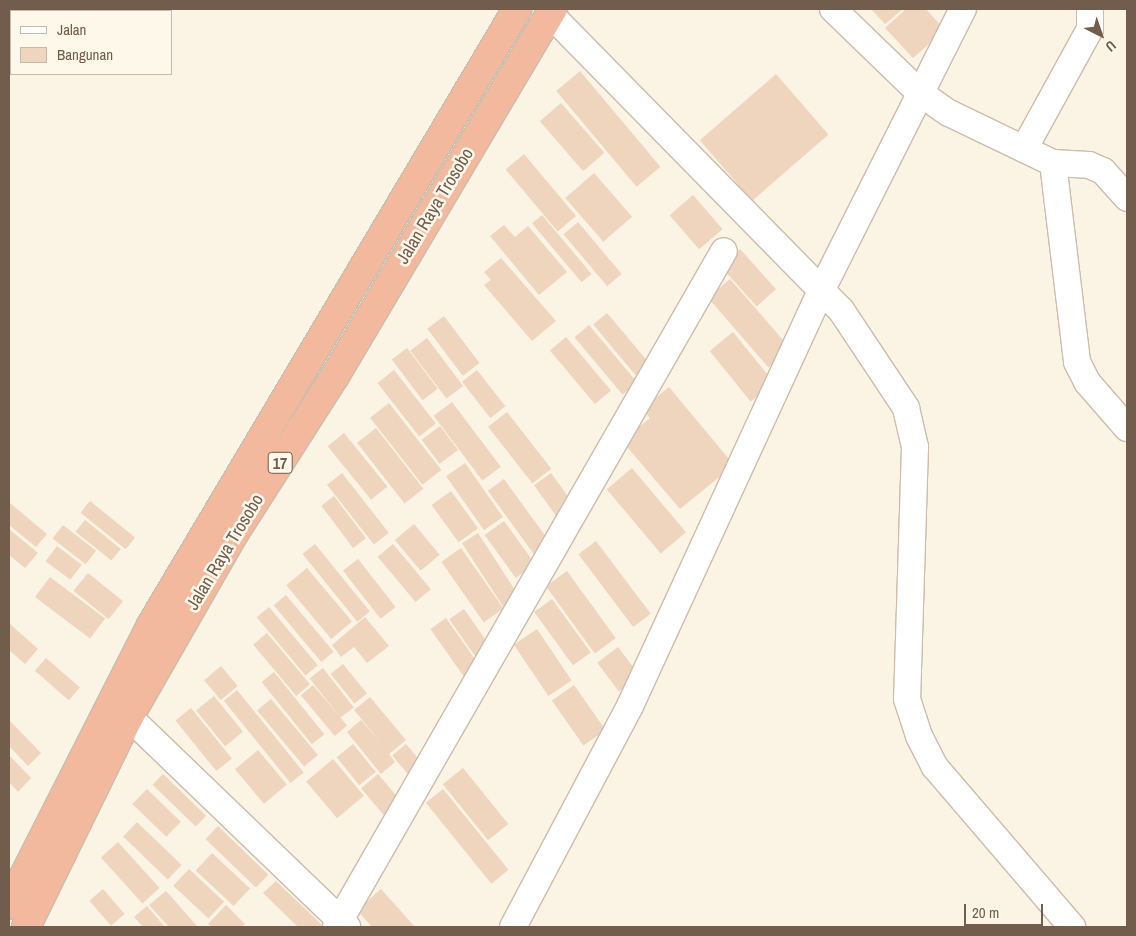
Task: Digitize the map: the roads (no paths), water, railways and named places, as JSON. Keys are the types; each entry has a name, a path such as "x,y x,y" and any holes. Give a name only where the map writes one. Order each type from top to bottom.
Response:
{"highway":[{"name":"Jalan Raya Trosobo","path":"9,905 151,625 517,9"},
{"name":"Jalan Raya Trosobo","path":"26,927 129,717 234,534 335,376 551,11"},
{"path":"9,920 15,927"}],"street":[{"path":"833,9 932,102 1053,163 1090,165 1103,171 1127,198"},
{"path":"513,927 630,706 829,298 932,102 963,9"},
{"path":"1024,149 1090,29 1090,9"},
{"path":"551,11 829,298 906,408 915,447 908,699 919,736 934,767 1072,927"},
{"path":"1053,163 1077,362 1087,382 1127,428"},
{"path":"129,717 341,925 724,251"}]}
